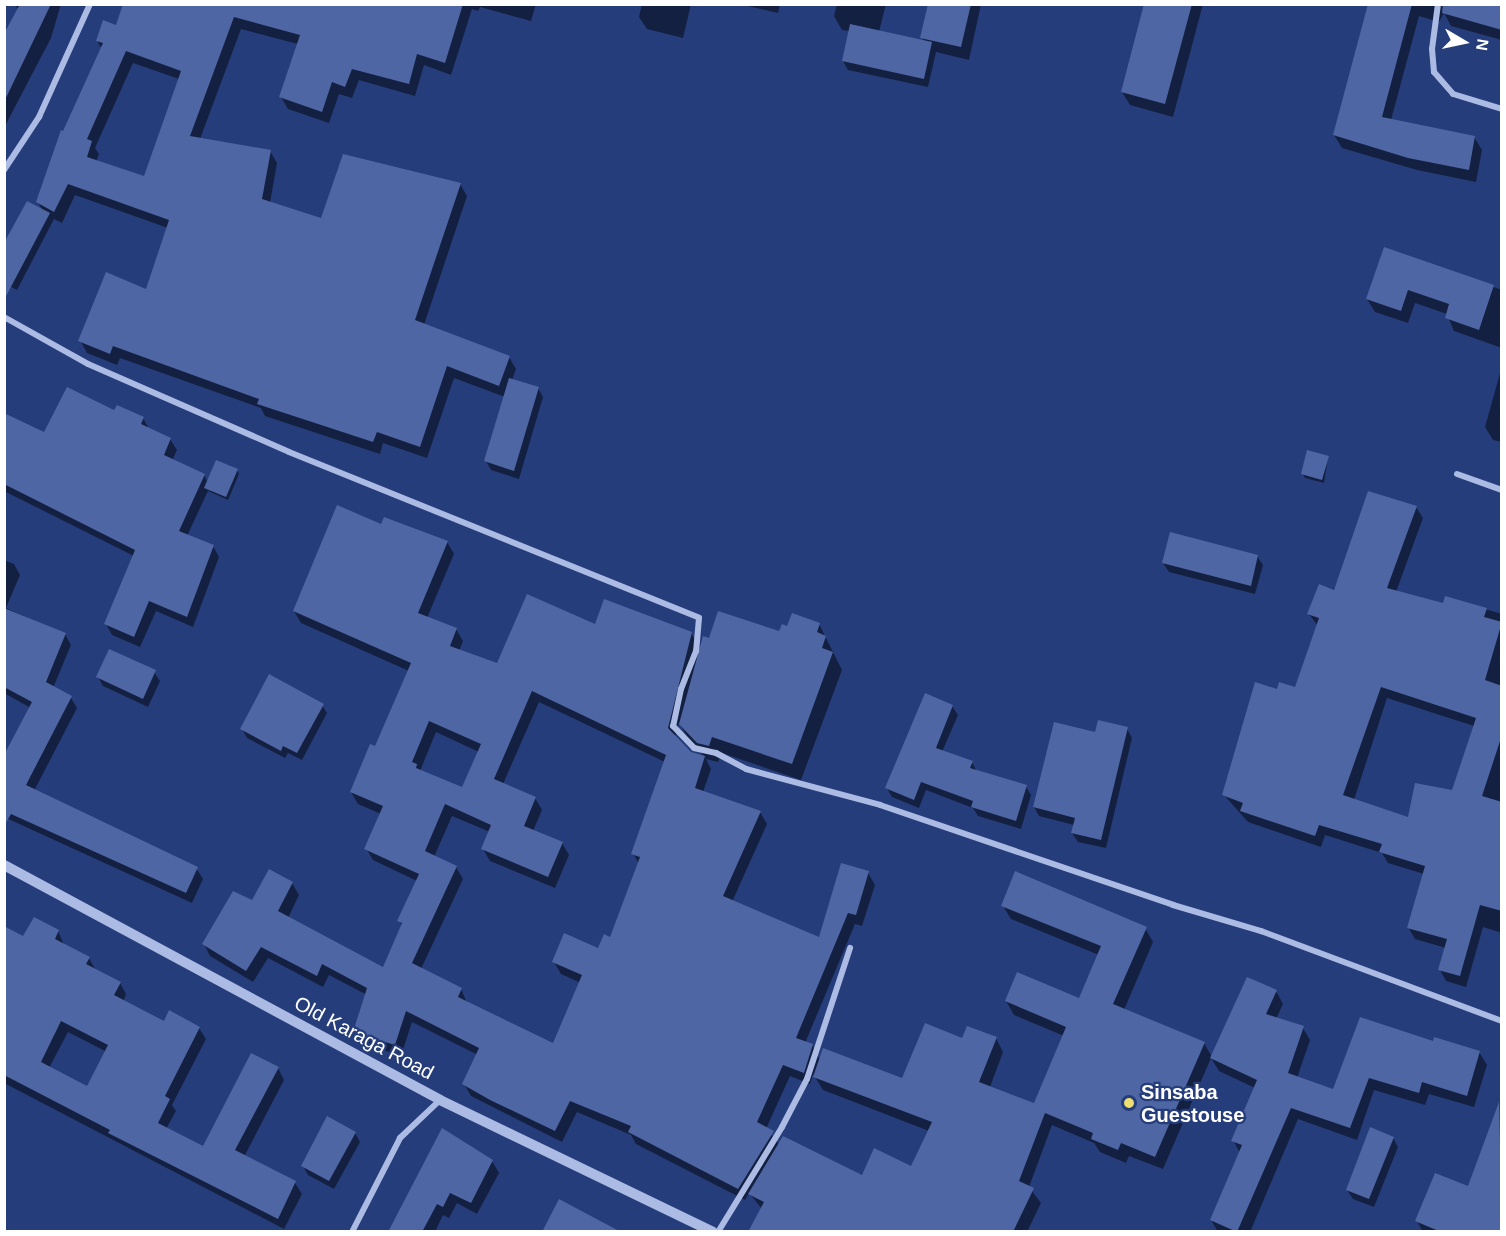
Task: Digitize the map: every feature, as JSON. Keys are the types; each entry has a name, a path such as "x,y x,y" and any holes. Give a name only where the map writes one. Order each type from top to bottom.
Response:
{"street":[{"path":"4,170 39,117 90,4"},
{"path":"1438,4 1432,49 1434,72 1453,94 1502,110"},
{"path":"4,317 88,363 289,452 699,618 696,651 681,688 674,726 694,748 716,753 746,769 879,806 1173,905 1261,931 1502,1021"},
{"path":"1457,474 1502,490"},
{"name":"Old Karaga Road","path":"4,866 441,1100 712,1232"},
{"path":"718,1232 782,1127 807,1079 850,948"},
{"path":"352,1232 400,1138 441,1100"}],"building":[{"path":"20,4 51,4 4,102 4,34"},
{"path":"123,4 463,4 445,63 417,54 409,84 352,69 345,87 332,82 322,112 279,97 300,35 234,17 190,136 271,150 262,199 321,218 343,154 461,183 415,320 510,356 499,386 447,366 420,447 377,432 373,442 257,404 259,399 113,346 110,354 78,341 106,272 146,289 169,220 68,184 54,212 36,202 61,130 63,131 103,43 96,41 103,20 116,25","holes":["126,51 181,71 144,176 87,157 92,141 87,139"]},
{"path":"928,4 971,4 961,47 920,38"},
{"path":"1144,4 1192,4 1165,104 1121,92"},
{"path":"1368,4 1412,4 1382,117 1475,136 1469,170 1408,158 1333,135"},
{"path":"1443,4 1502,4 1502,30 1442,13"},
{"path":"850,24 932,42 924,79 842,61"},
{"path":"27,201 50,213 4,300 4,243"},
{"path":"1384,247 1494,285 1479,330 1445,318 1449,304 1408,290 1401,311 1366,299"},
{"path":"509,378 539,387 514,471 484,461"},
{"path":"67,387 114,410 117,405 144,417 141,424 171,438 164,455 205,474 179,531 214,545 187,617 149,601 134,637 104,624 135,550 4,484 4,413 44,432"},
{"path":"1307,450 1329,456 1322,480 1301,474"},
{"path":"216,460 238,469 226,497 204,488"},
{"path":"1368,491 1417,506 1387,588 1443,603 1445,596 1487,608 1484,617 1502,622 1485,680 1502,686 1502,735 1482,796 1502,802 1502,911 1480,905 1460,976 1438,970 1447,939 1407,928 1425,866 1379,852 1382,844 1319,825 1315,836 1240,811 1243,803 1222,795 1255,682 1277,689 1279,682 1295,687 1319,618 1307,614 1319,584 1334,590","holes":["1381,687 1476,718 1452,790 1415,783 1408,817 1343,795"]},
{"path":"337,505 381,524 384,517 448,541 418,613 457,628 450,646 497,663 527,594 595,624 604,599 692,632 668,728 691,752 705,756 695,788 761,811 723,896 819,937 841,863 869,871 856,915 848,913 796,1038 813,1044 804,1073 783,1065 757,1122 774,1131 738,1189 628,1132 631,1126 570,1101 555,1131 490,1100 462,1084 479,1048 406,1011 395,1045 353,1032 367,988 322,964 317,976 261,947 246,971 202,944 233,891 252,900 269,869 293,882 278,911 383,967 402,923 397,921 419,874 364,849 383,806 350,792 370,744 375,746 411,663 293,611","holes":["532,691 666,755 631,854 640,857 610,937 604,934 598,948 564,933 552,962 582,975 553,1043 458,997 462,988 412,963 457,866 425,851 445,804 491,825 481,849 548,877 563,842 524,826 536,797 494,779","429,721 481,744 462,787 416,768 417,764 412,762"]},
{"path":"1170,532 1258,555 1251,586 1162,563"},
{"path":"4,608 66,633 46,682 72,696 26,785 198,867 186,893 11,814 4,826 4,755 32,702 4,687"},
{"path":"718,611 779,631 782,624 787,626 792,613 820,623 817,632 826,636 822,648 833,652 792,764 712,737 709,746 697,743 679,724 703,636 709,638"},
{"path":"109,649 156,670 143,699 96,677"},
{"path":"269,674 324,704 297,753 283,746 281,751 240,729"},
{"path":"925,693 953,705 936,748 973,761 970,768 1027,785 1016,821 971,807 973,801 921,782 914,800 885,788"},
{"path":"1098,720 1128,727 1101,840 1071,833 1075,818 1033,807 1054,722 1095,732"},
{"path":"1015,871 1147,927 1113,1004 1205,1042 1155,1157 1121,1143 1118,1150 1091,1139 1093,1133 1045,1113 1019,1181 1034,1188 1013,1232 748,1232 764,1202 748,1194 783,1136 862,1175 874,1148 911,1166 932,1122 813,1077 823,1048 902,1078 925,1023 962,1038 967,1026 997,1037 979,1082 1034,1103 1066,1027 1005,1001 1017,972 1079,998 1101,946 1001,906"},
{"path":"34,917 59,930 55,939 90,957 86,964 121,982 114,995 164,1021 169,1010 200,1027 165,1096 170,1099 158,1123 203,1146 251,1053 279,1067 235,1150 296,1181 278,1219 108,1133 110,1130 4,1075 4,926 23,936","holes":["61,1021 108,1045 87,1086 41,1062"]},
{"path":"1247,977 1277,990 1266,1014 1304,1026 1288,1073 1333,1089 1360,1017 1433,1041 1434,1037 1480,1051 1467,1096 1422,1082 1419,1093 1369,1078 1350,1128 1291,1108 1237,1232 1210,1220 1242,1145 1231,1141 1257,1080 1210,1058"},
{"path":"1499,1102 1502,1232 1441,1232 1415,1221 1435,1173 1468,1186"},
{"path":"327,1116 356,1132 329,1181 301,1166"},
{"path":"1370,1127 1394,1137 1369,1199 1346,1190"},
{"path":"442,1128 493,1160 471,1203 450,1193 443,1207 437,1204 422,1232 388,1232"},
{"path":"559,1199 621,1232 542,1232"}],"place":[{"name":"Sinsaba Guestouse","path":"1129,1103"}]}
